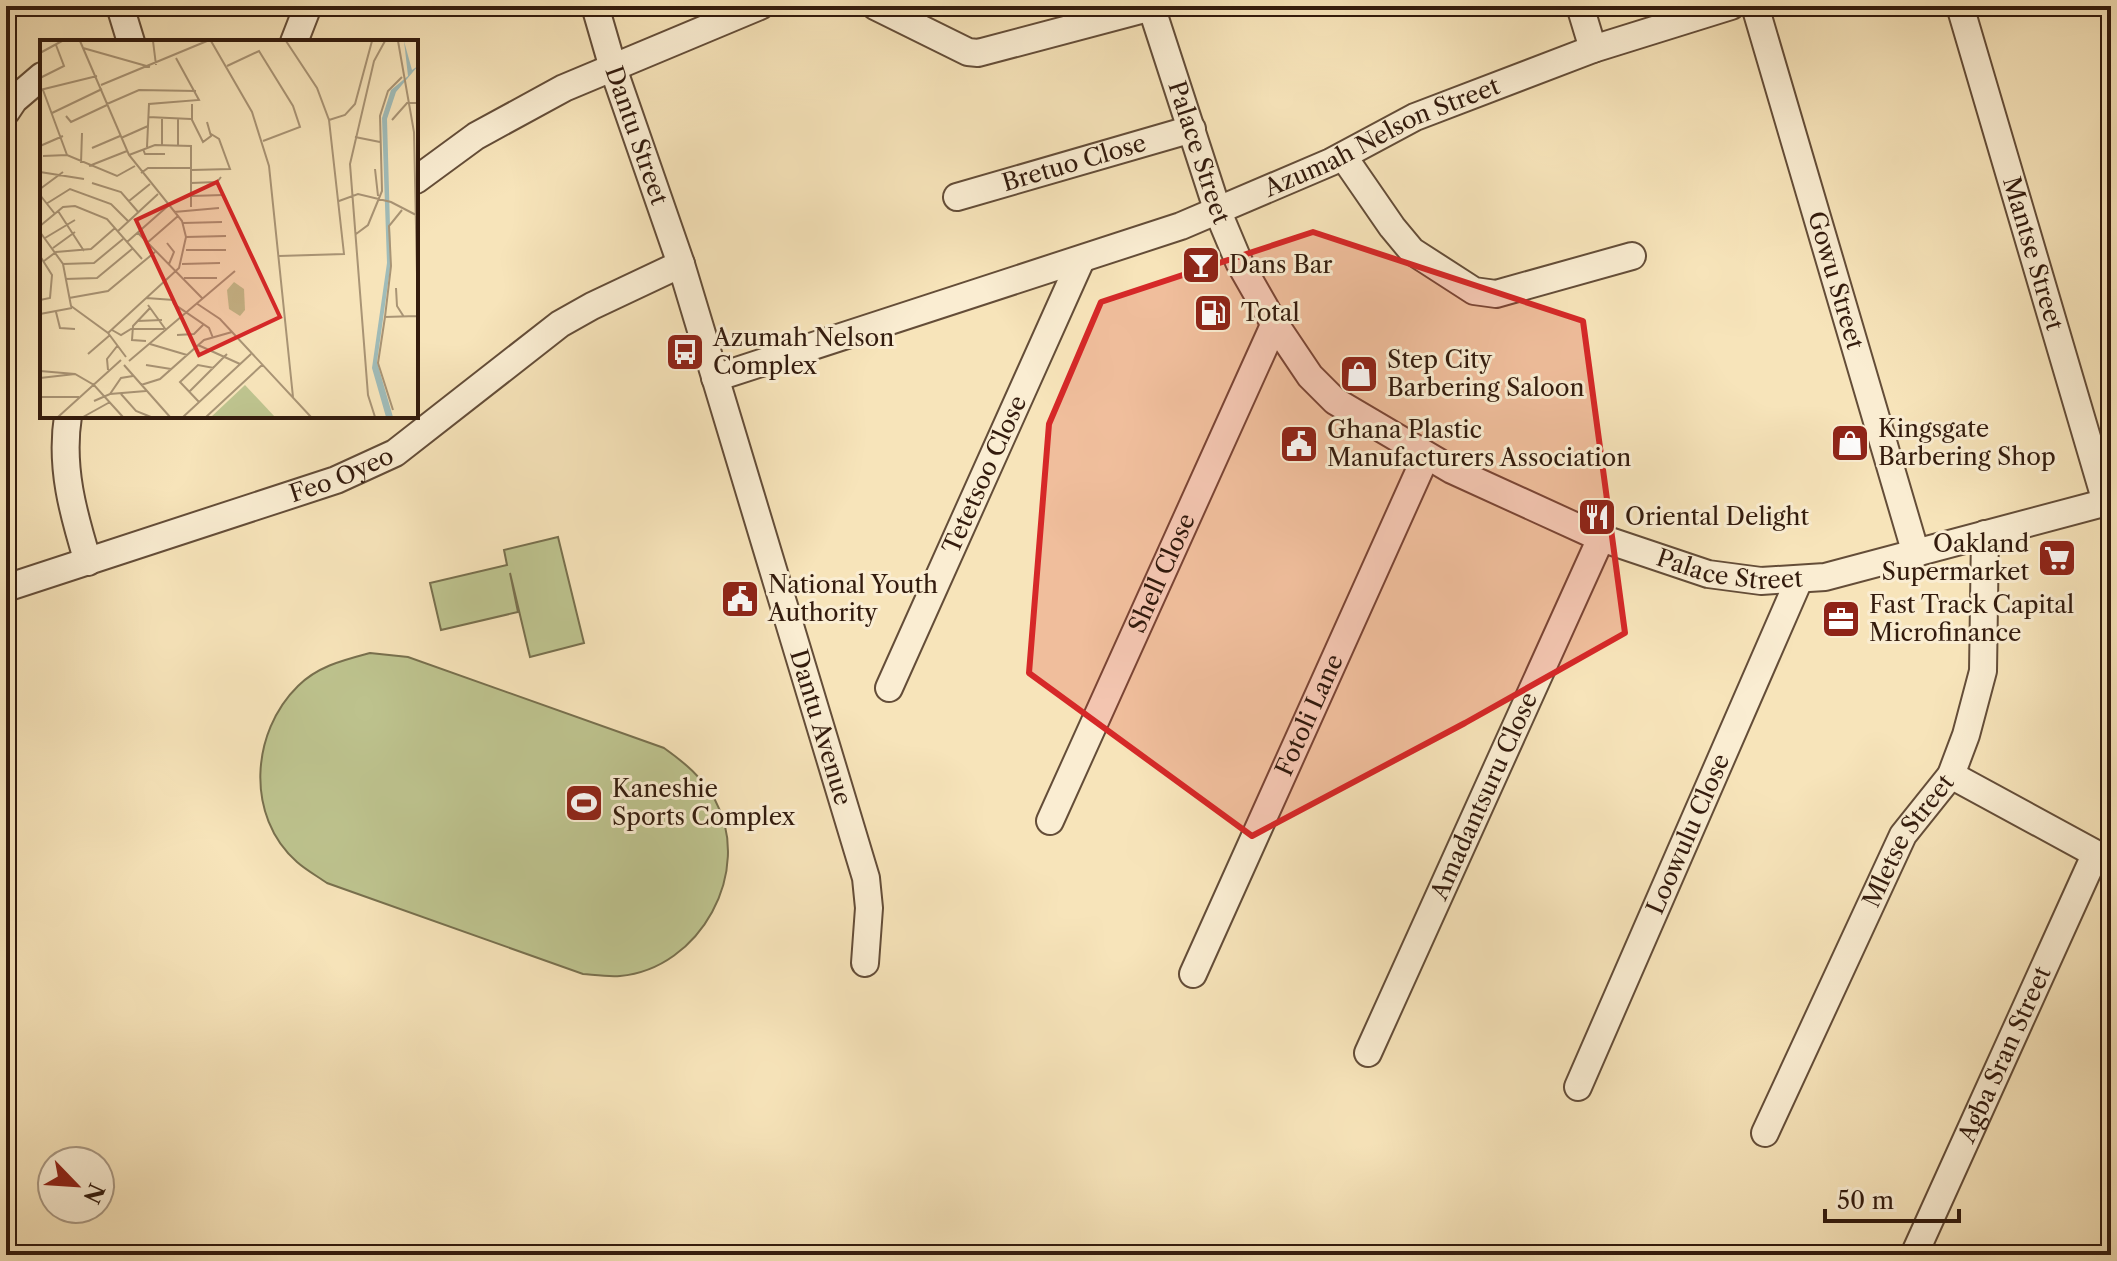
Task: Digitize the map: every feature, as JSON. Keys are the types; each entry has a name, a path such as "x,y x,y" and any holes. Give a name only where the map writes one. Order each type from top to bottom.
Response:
{"street":[{"path":"120,6 124,40"},
{"path":"295,40 308,6"},
{"name":"Dantu Street","path":"595,6 613,68 681,264"},
{"path":"418,179 476,136 520,110 564,88 760,6"},
{"path":"875,6 968,52 978,53 992,52 1152,7"},
{"path":"1580,6 1593,49"},
{"name":"Azumah Nelson Street","path":"715,378 1081,260 1218,212 1343,156 1415,117 1593,49 1731,6"},
{"name":"Gowu Street","path":"1755,6 1916,554"},
{"name":"Mantse Street","path":"1960,6 2108,501"},
{"name":"Palace Street","path":"1152,7 1218,212 1239,262 1275,323 1310,376 1325,392 1426,456 1601,538 1716,575 1761,581 1825,577 2108,501"},
{"path":"6,112 14,100 40,78"},
{"name":"Bretuo Close","path":"957,197 1192,129"},
{"path":"1343,156 1405,245 1479,293 1496,294 1632,256"},
{"name":"Tetetsoo Close","path":"889,688 1081,260"},
{"name":"Dantu Avenue","path":"681,264 866,878 869,908 865,963"},
{"name":"Feo Oyeo","path":"6,588 336,480 377,463 413,440 560,324 681,264"},
{"name":"Shell Close","path":"1050,821 1275,323"},
{"path":"68,418 65,470 88,562"},
{"name":"Fotoli Lane","path":"1193,974 1426,456"},
{"name":"Mletse Street","path":"1765,1133 1903,835 1951,775 1966,735 1983,671 1985,534"},
{"name":"Amadantsuru Close","path":"1368,1053 1601,538"},
{"name":"Loowulu Close","path":"1578,1087 1799,580"},
{"path":"1951,775 2103,858"},
{"name":"Agba Sran Street","path":"1914,1255 2103,858"}],"highlighted area":[{"path":"1313,232 1583,321 1625,633 1465,723 1252,836 1029,673 1049,424 1101,302"}],"green space":[{"path":"558,537 584,643 530,657 510,573 518,612 441,630 430,583 507,565 504,550"},
{"path":"370,653 408,657 664,748 686,765 715,800 725,828 728,856 723,885 712,912 695,936 674,956 649,969 620,976 583,974 327,883 297,862 280,843 269,822 262,798 260,774 263,750 271,726 282,705 314,673"}],"place":[{"name":"Dans Bar","path":"1201,265"},
{"name":"Total","path":"1213,313"},
{"name":"Azumah Nelson Complex","path":"685,352"},
{"name":"Step City Barbering Saloon","path":"1359,374"},
{"name":"Kingsgate Barbering Shop","path":"1850,443"},
{"name":"Ghana Plastic Manufacturers Association","path":"1299,444"},
{"name":"Oriental Delight","path":"1597,517"},
{"name":"Oakland Supermarket","path":"2057,558"},
{"name":"National Youth Authority","path":"740,599"},
{"name":"Fast Track Capital Microfinance","path":"1841,619"},
{"name":"Kaneshie Sports Complex","path":"584,803"}]}
